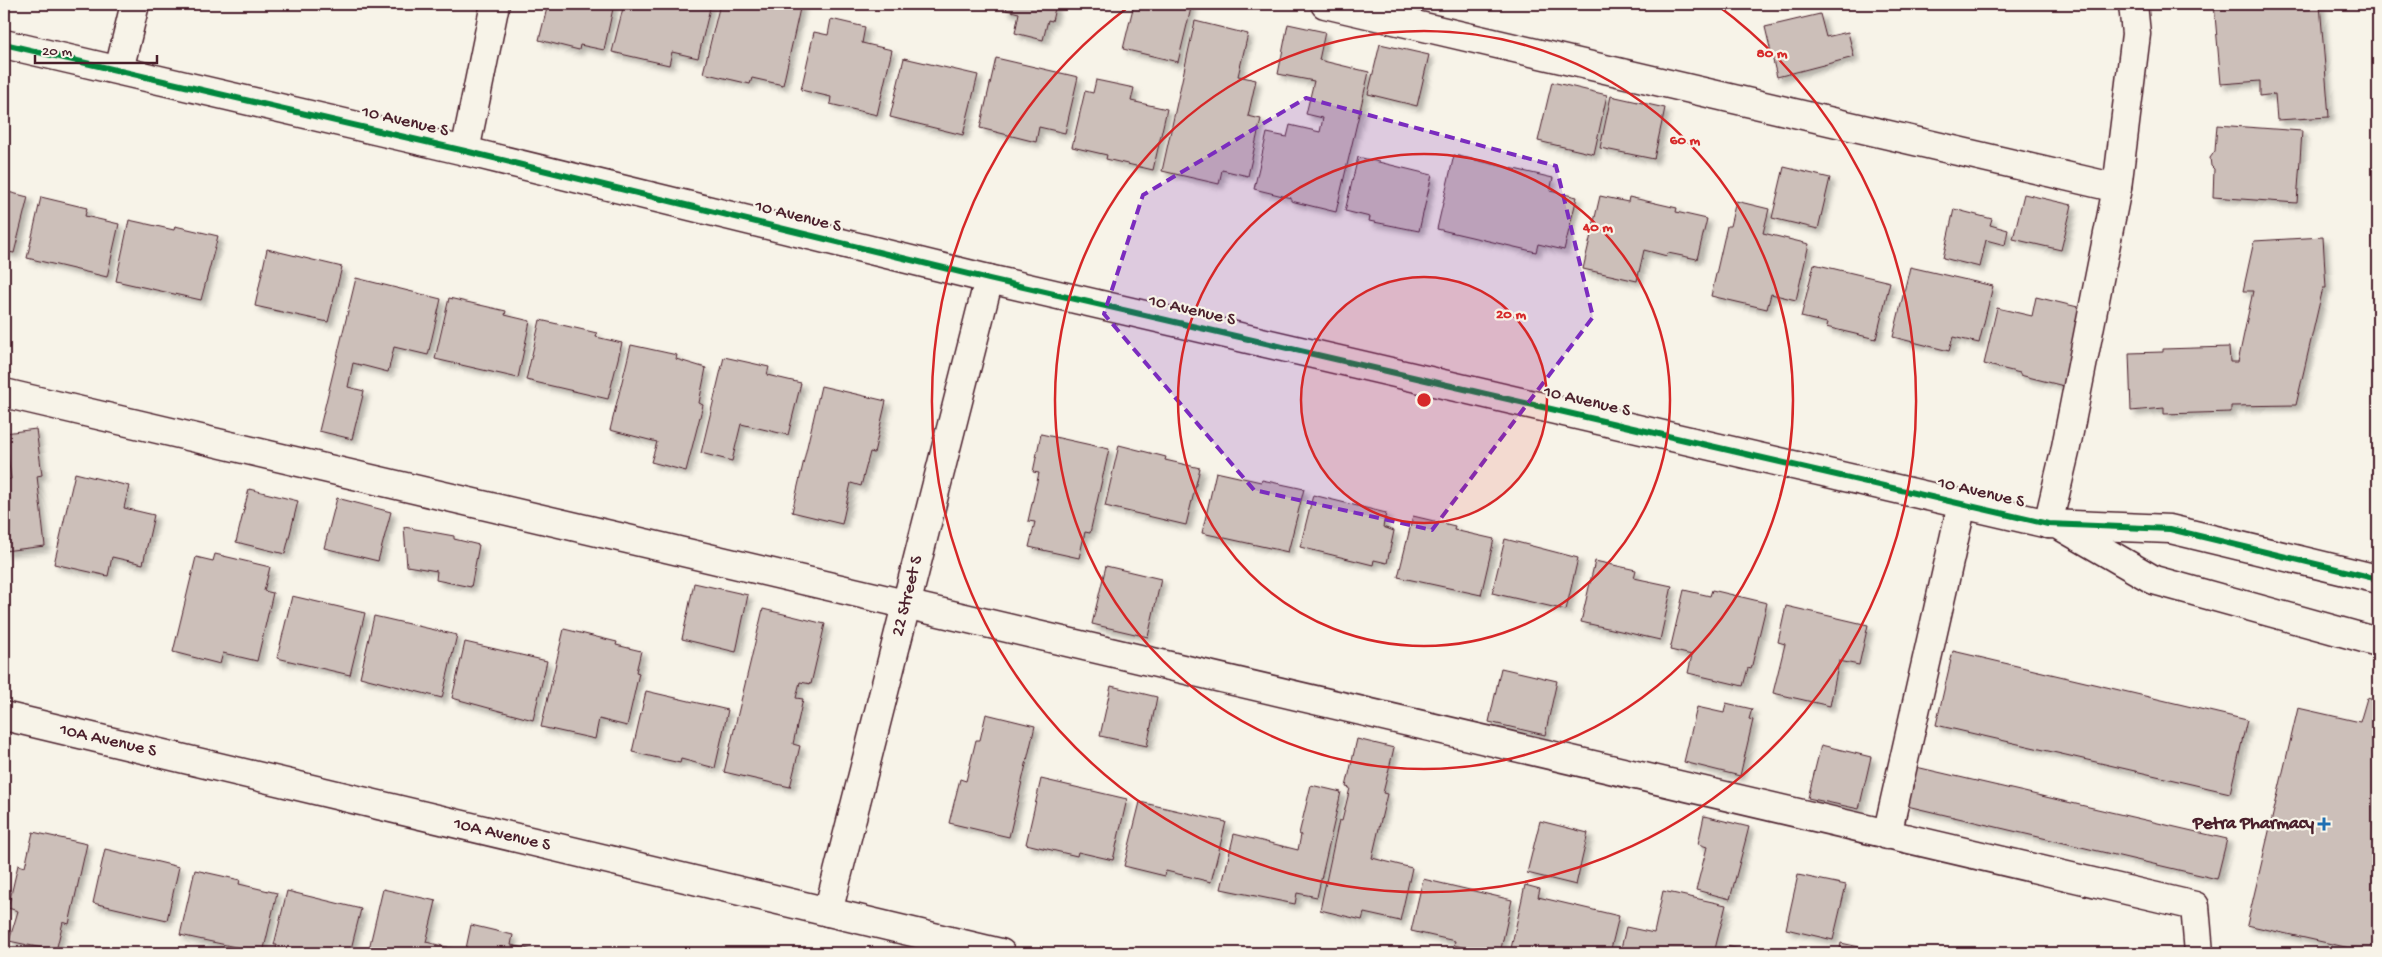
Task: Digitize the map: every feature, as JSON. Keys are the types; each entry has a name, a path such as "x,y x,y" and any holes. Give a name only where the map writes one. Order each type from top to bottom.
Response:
{"street":[{"path":"119,70 135,4"},
{"path":"465,151 495,4"},
{"path":"1325,4 2117,188"},
{"path":"2054,525 2065,452 2117,188 2136,34 2133,4"},
{"name":"10 Avenue S","path":"4,44 465,151 989,279 2054,525 2170,529 2378,579"},
{"name":"22 Street S","path":"828,912 989,279"},
{"path":"4,393 2195,906 2199,953"},
{"path":"1887,835 1962,504"},
{"name":"10 Avenue S","path":"2054,525 2154,580 2378,642"},
{"name":"10A Avenue S","path":"4,716 1001,953"}],"highlighted area":[{"path":"1306,98 1556,166 1593,317 1432,530 1254,490 1104,314 1143,195"}],"building":[{"path":"548,4 614,4 604,50 580,45 579,50 539,40"},
{"path":"624,4 711,4 698,58 672,52 669,65 612,52"},
{"path":"720,4 801,4 783,85 752,78 750,84 703,73"},
{"path":"1007,4 1056,4 1052,21 1048,20 1043,40 1015,33 1019,13 1006,10"},
{"path":"1134,4 1192,4 1178,62 1123,49"},
{"path":"2214,4 2320,4 2329,117 2277,120 2275,94 2260,96 2260,81 2221,84"},
{"path":"1820,14 1826,37 1848,32 1854,57 1777,77 1765,27"},
{"path":"831,19 865,27 862,43 892,50 877,115 830,104 831,97 801,90 814,32 828,35"},
{"path":"1195,21 1248,34 1238,76 1256,80 1248,116 1261,119 1248,176 1222,170 1219,184 1162,171"},
{"path":"1288,24 1325,32 1319,60 1369,72 1336,212 1291,201 1291,198 1254,189 1267,133 1287,137 1290,125 1320,132 1323,118 1306,114 1314,81 1278,74"},
{"path":"1380,44 1429,55 1417,106 1368,94"},
{"path":"904,58 978,75 963,135 890,117"},
{"path":"996,58 1078,77 1065,133 1039,127 1036,142 980,128"},
{"path":"1096,80 1134,88 1131,101 1167,109 1153,170 1106,159 1107,155 1072,147 1085,91 1093,93"},
{"path":"1552,82 1607,95 1594,154 1538,141"},
{"path":"1611,96 1665,108 1654,159 1600,148"},
{"path":"2217,125 2302,131 2297,203 2213,197 2214,169 2211,166 2210,158 2215,151"},
{"path":"1454,155 1553,178 1550,191 1577,197 1564,250 1538,244 1536,252 1437,229"},
{"path":"1358,157 1432,175 1419,231 1369,221 1370,217 1345,211"},
{"path":"1784,167 1830,178 1818,229 1772,218"},
{"path":"4,191 28,197 14,253 4,251"},
{"path":"2024,194 2072,205 2061,250 2013,239"},
{"path":"1600,196 1628,202 1629,197 1677,208 1676,212 1707,219 1697,259 1668,253 1667,256 1644,250 1637,281 1583,269"},
{"path":"41,197 87,208 85,216 119,224 107,277 27,258"},
{"path":"1736,201 1769,209 1763,233 1809,244 1796,300 1771,294 1767,309 1711,296 1727,226 1730,226"},
{"path":"1954,209 1992,219 1990,225 2008,230 2005,245 1986,240 1980,267 1943,258"},
{"path":"129,220 174,230 175,226 218,236 201,300 116,281"},
{"path":"2323,237 2326,288 2323,288 2296,405 2231,406 2231,412 2164,414 2164,408 2131,411 2129,353 2163,352 2163,349 2229,347 2230,362 2238,362 2253,291 2243,291 2254,241"},
{"path":"267,249 342,267 328,322 255,306"},
{"path":"1814,264 1890,282 1876,339 1826,327 1827,323 1801,317"},
{"path":"1910,267 1993,286 1979,343 1953,337 1949,351 1893,337"},
{"path":"356,278 441,299 428,355 394,347 388,372 353,363 348,387 364,391 352,439 319,431"},
{"path":"2036,297 2082,308 2064,386 1984,364 1997,308 2032,316"},
{"path":"449,298 506,311 505,315 530,321 518,378 435,359"},
{"path":"540,320 597,333 596,337 622,343 608,399 526,380"},
{"path":"631,345 677,355 676,359 706,368 699,403 703,405 686,471 651,462 657,442 610,430"},
{"path":"724,357 769,367 767,375 801,383 788,435 741,424 732,461 701,453"},
{"path":"821,386 886,401 874,453 870,452 861,486 851,483 842,524 792,512"},
{"path":"36,429 42,475 37,476 45,546 4,551 4,480 11,479 5,433"},
{"path":"1041,434 1109,449 1090,533 1085,532 1079,558 1029,547 1035,522 1028,521 1039,473 1033,472"},
{"path":"1119,445 1166,457 1165,460 1200,468 1186,525 1105,506"},
{"path":"1216,472 1304,489 1288,552 1202,533"},
{"path":"75,473 129,486 124,508 154,515 143,564 112,557 108,576 54,564"},
{"path":"249,489 298,501 285,554 236,542"},
{"path":"1313,495 1386,513 1383,527 1394,531 1387,563 1374,560 1373,565 1300,547"},
{"path":"337,498 391,512 378,561 324,548"},
{"path":"1413,516 1455,526 1454,530 1494,539 1481,595 1398,577"},
{"path":"404,527 454,536 454,539 479,545 471,587 436,580 437,571 407,566"},
{"path":"1505,539 1578,558 1566,610 1492,593"},
{"path":"215,554 270,567 264,591 273,593 257,661 223,653 220,664 173,652 196,557 213,561"},
{"path":"1595,561 1636,570 1634,578 1672,586 1660,640 1581,622"},
{"path":"1106,566 1161,579 1148,637 1092,624"},
{"path":"694,583 748,595 736,652 682,639"},
{"path":"1684,590 1710,596 1712,590 1767,603 1751,669 1748,668 1743,686 1688,673 1692,655 1670,650"},
{"path":"292,596 365,613 350,675 277,658"},
{"path":"1786,606 1868,625 1859,665 1839,661 1830,706 1773,693 1785,644 1778,642"},
{"path":"763,609 825,624 811,684 800,682 796,698 803,699 793,744 800,746 790,787 724,772"},
{"path":"374,616 457,635 442,698 360,677"},
{"path":"564,629 617,642 616,645 641,651 636,672 639,673 627,726 599,719 595,739 541,727"},
{"path":"465,642 547,661 533,720 452,698"},
{"path":"1953,651 2247,720 2230,793 1936,725"},
{"path":"1501,668 1557,681 1545,735 1489,722"},
{"path":"1111,686 1157,697 1147,746 1100,736"},
{"path":"646,691 728,710 715,768 681,759 680,763 632,752"},
{"name":"Petra Pharmacy","path":"2367,698 2378,701 2378,928 2372,953 2247,925 2298,708 2360,722"},
{"path":"1726,703 1752,709 1749,719 1753,720 1740,776 1684,762 1697,707 1724,713"},
{"path":"986,714 1035,726 1009,837 949,823 960,779 966,781 976,740 980,740"},
{"path":"1357,739 1394,748 1383,793 1387,794 1372,858 1412,868 1400,921 1364,913 1362,920 1320,910 1339,820 1342,821 1350,788 1346,787"},
{"path":"1821,745 1871,757 1859,809 1808,798"},
{"path":"1916,767 2227,839 2217,879 1907,806"},
{"path":"1041,779 1127,799 1113,860 1078,852 1077,856 1026,844"},
{"path":"1311,785 1341,792 1317,897 1297,893 1295,904 1221,889 1234,834 1298,850 1301,835 1299,834"},
{"path":"1140,802 1226,822 1211,882 1166,871 1165,876 1124,866"},
{"path":"1704,816 1749,827 1730,899 1696,890 1707,847 1698,844"},
{"path":"1540,821 1588,833 1576,885 1527,873"},
{"path":"33,832 87,844 69,924 63,922 56,951 9,941 18,911 8,908 18,865 25,867"},
{"path":"105,849 179,867 167,920 93,903"},
{"path":"195,870 240,880 239,884 277,893 263,953 180,935"},
{"path":"1798,875 1846,885 1833,940 1786,929"},
{"path":"1423,879 1512,900 1500,953 1488,953 1454,945 1455,941 1411,931"},
{"path":"1525,885 1540,889 1538,897 1619,916 1610,953 1510,953"},
{"path":"383,889 436,901 426,942 455,949 454,953 368,953"},
{"path":"287,891 361,909 350,953 275,953 277,945 274,945"},
{"path":"1663,891 1726,905 1714,953 1620,953 1626,927 1654,933"},
{"path":"471,925 513,935 511,945 546,953 465,953"},
{"path":"1841,943 1887,953 1839,953"},
{"path":"1726,946 1759,953 1725,953"}],"cycle path":[{"path":"4,44 465,151 989,279 2048,524 2170,529 2378,579"}],"place":[{"name":"Petra Pharmacy","path":"2324,824"}]}
